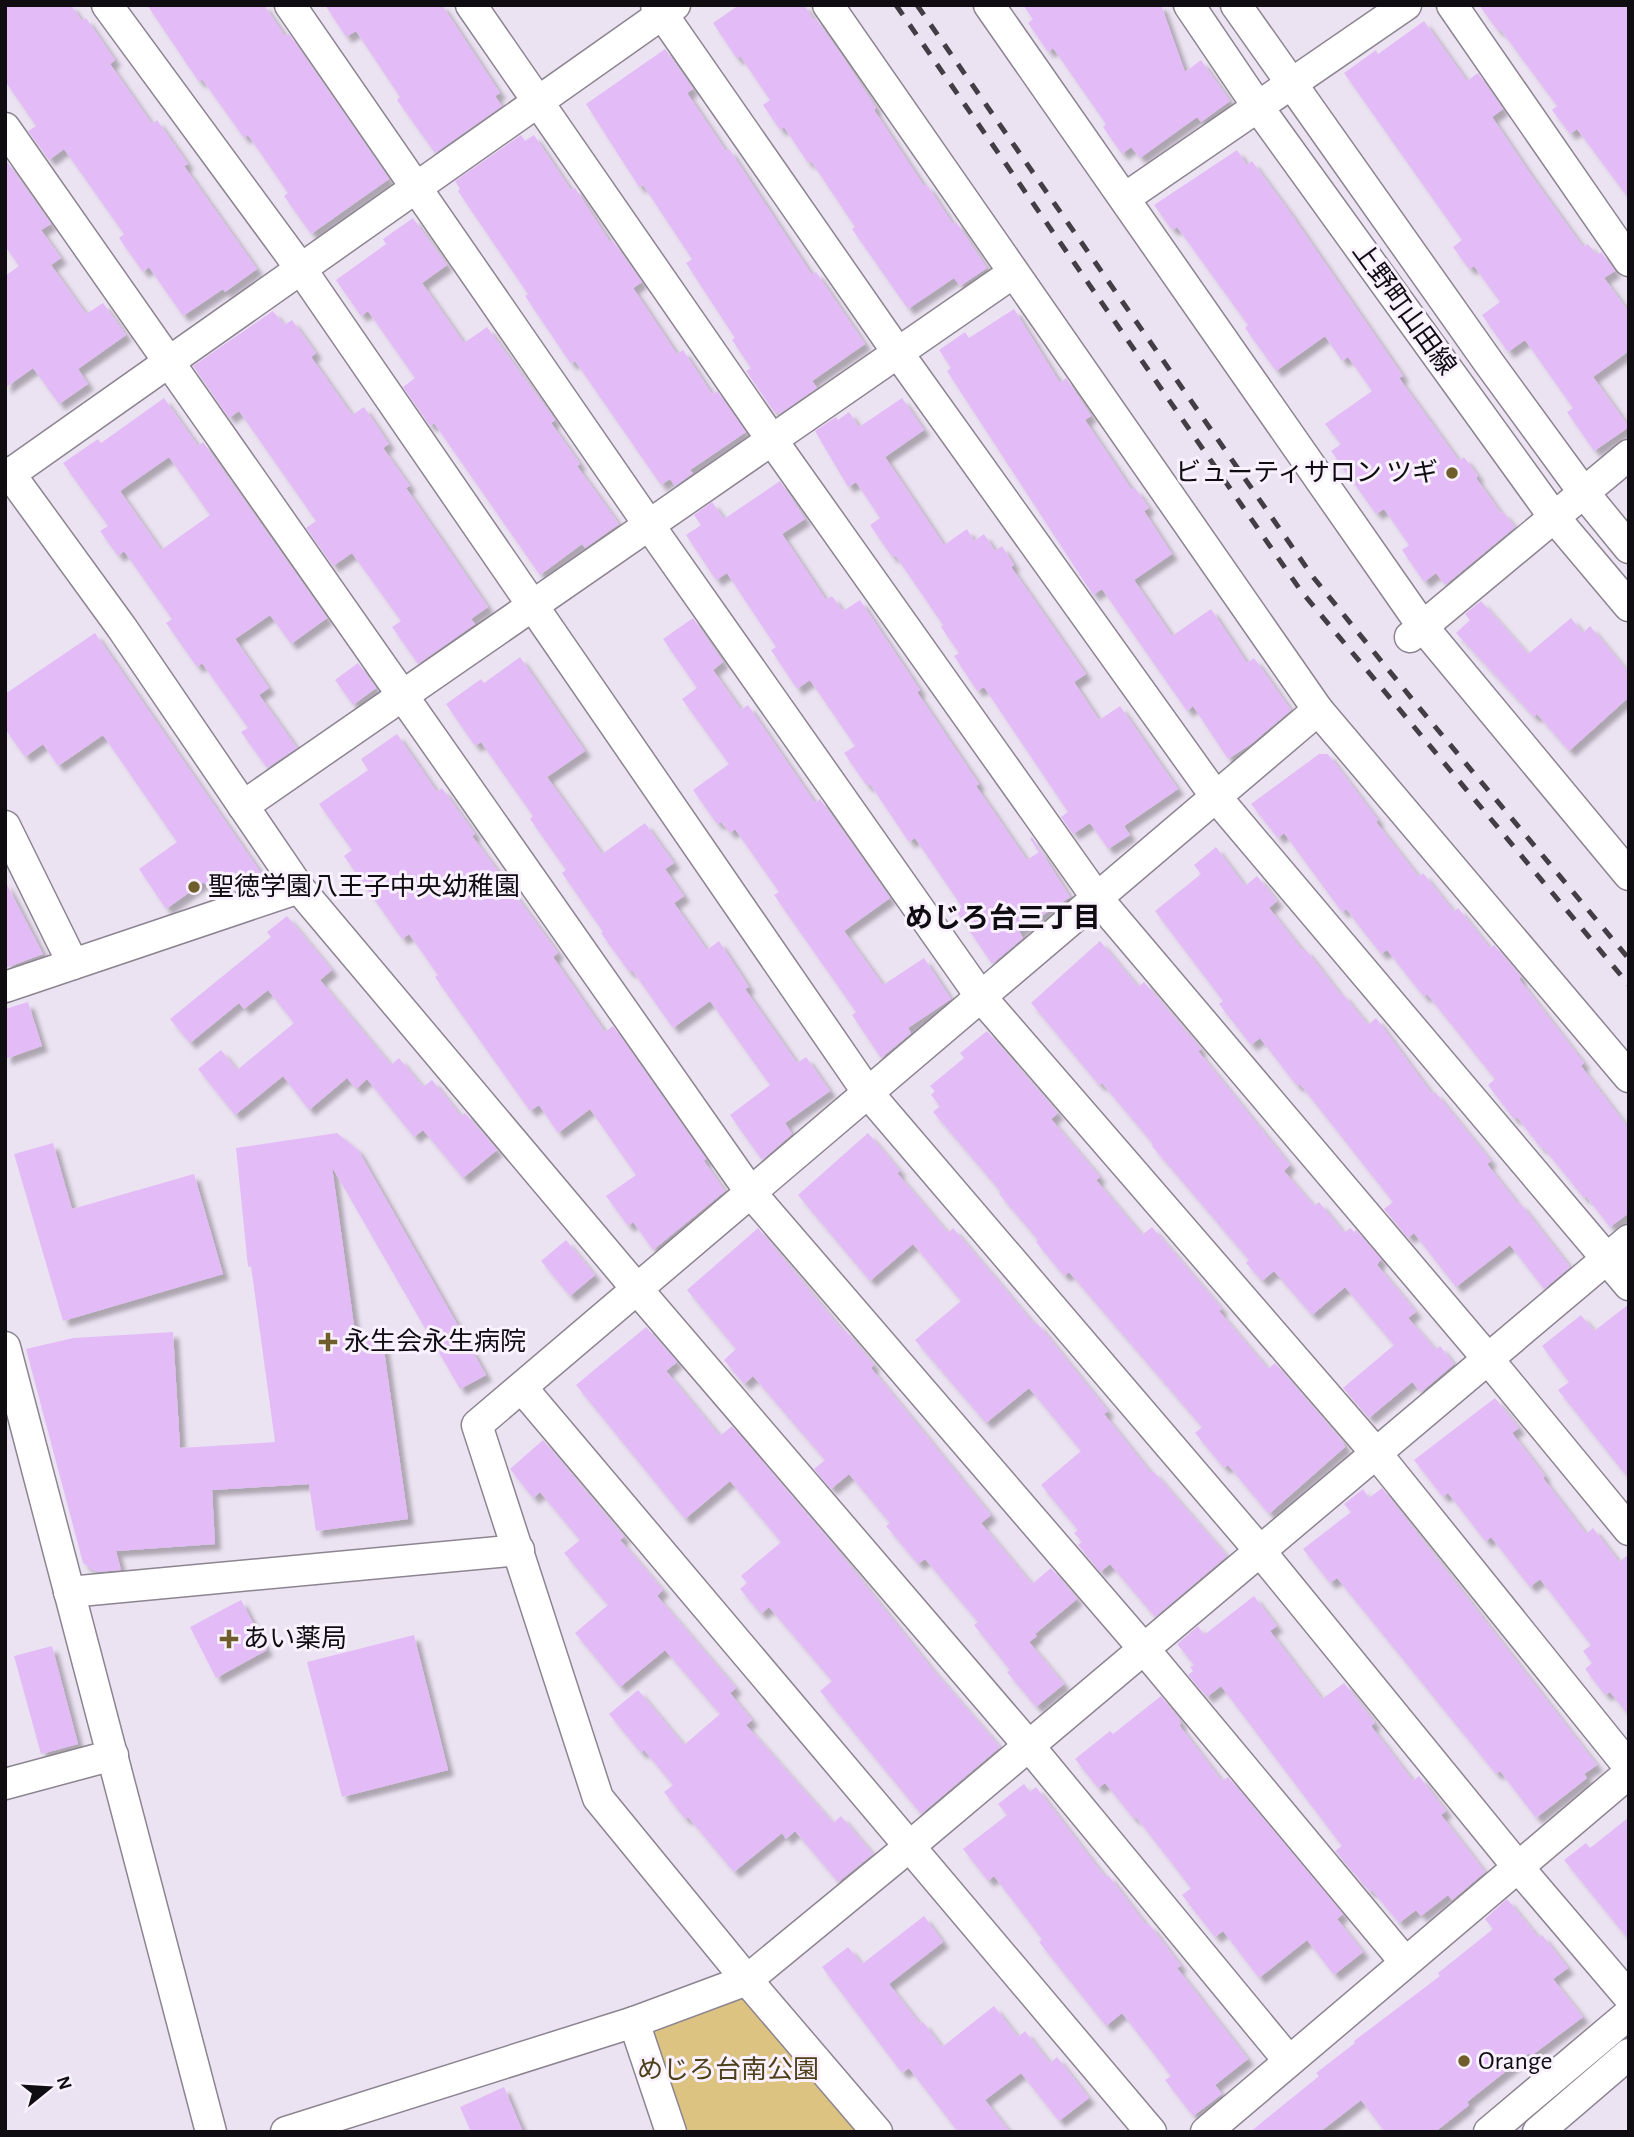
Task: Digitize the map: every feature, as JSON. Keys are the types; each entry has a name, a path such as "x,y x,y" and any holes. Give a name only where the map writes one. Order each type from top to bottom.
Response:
{"street":[{"path":"107,5 300,269 868,1093 1260,1551 1518,1867 1629,1997"},
{"path":"289,5 649,525 981,997 1376,1453 1629,1767"},
{"path":"471,5 772,440 1097,898 1488,1359 1629,1531"},
{"path":"828,5 1318,710 1629,1077"},
{"path":"989,5 1125,198 1416,632 1629,875"},
{"name":"上野町山田線","path":"1189,5 1258,107 1554,517 1629,606"},
{"name":"上野町山田線","path":"1236,5 1489,363 1584,493 1629,548"},
{"path":"1125,198 1406,5"},
{"path":"1452,5 1629,261"},
{"path":"1289,2061 1028,1746 299,888 122,628 7,473 538,102 665,8 898,353 1216,797 1618,1249 1629,1285"},
{"path":"5,128 751,1193 1144,1648 1405,1962"},
{"path":"1363,253 1393,228"},
{"path":"243,806 1013,273"},
{"path":"1458,384 1489,363"},
{"path":"1416,632 1629,455"},
{"path":"877,2132 597,1798 477,1425 1318,710"},
{"path":"5,826 74,964"},
{"path":"5,987 299,888"},
{"path":"286,2132 340,2124 747,1980 910,1846 1618,1249"},
{"path":"5,1347 211,2132"},
{"path":"522,1388 1151,2132"},
{"path":"69,1592 519,1550"},
{"path":"5,1784 113,1755"},
{"path":"1206,2132 1629,1773"},
{"path":"1489,2132 1629,2014"},
{"path":"634,2022 671,2132"},
{"path":"1538,2132 1629,2054"}],"green space":[{"name":"めじろ台南公園","path":"747,1997 860,2132 684,2132 650,2033"}],"building":[{"path":"5,5 71,5 82,21 86,18 115,60 110,64 152,124 157,120 188,164 184,166 257,269 225,292 223,289 183,316 149,267 143,272 119,238 124,234 64,149 49,160 28,131 36,126 5,81"},
{"path":"147,5 264,5 285,36 289,34 389,179 311,234 284,196 288,193 248,135 244,138 202,79 199,82"},
{"path":"325,5 442,5 500,93 495,96 502,106 435,153 397,100 400,97 356,31 346,37"},
{"path":"739,5 804,5 842,56 924,186 927,185 953,224 956,222 987,268 960,286 954,278 908,309 852,229 855,227 811,161 808,163 784,127 780,130 763,105 770,100 740,56 737,59 713,23"},
{"path":"1023,5 1161,5 1185,72 1201,60 1230,101 1201,122 1197,117 1140,158 1131,147 1122,154 1103,127 1106,124 1053,48 1048,52 1028,23 1033,19"},
{"path":"1479,5 1629,5 1629,199 1577,129 1570,134 1552,110 1557,106"},
{"path":"1424,21 1467,81 1478,73 1503,109 1492,117 1531,175 1583,247 1588,244 1597,255 1601,252 1615,271 1604,278 1629,312 1629,351 1593,377 1629,427 1594,451 1567,412 1573,408 1525,340 1508,352 1482,315 1500,302 1474,266 1469,269 1453,247 1462,240 1344,73 1376,50 1378,54"},
{"path":"665,49 693,89 687,93 726,151 729,149 812,275 816,272 865,344 812,381 817,388 779,414 777,411 775,413 746,371 751,368 732,340 735,338 686,263 692,259 643,185 639,187 586,104"},
{"path":"521,135 525,141 534,135 571,190 575,188 610,242 612,240 642,282 633,288 677,354 683,350 712,394 717,391 746,432 690,470 693,473 675,486 670,479 661,485 575,361 571,364 525,296 528,294 458,191 460,189 455,181"},
{"path":"1237,150 1247,165 1252,161 1289,211 1403,376 1399,378 1459,461 1464,457 1501,513 1503,512 1515,527 1445,585 1436,573 1424,582 1402,550 1409,545 1384,509 1376,514 1331,451 1341,444 1325,424 1372,391 1348,357 1342,361 1325,336 1276,371 1245,328 1248,325 1177,227 1172,230 1154,205"},
{"path":"5,159 51,224 41,230 61,258 51,265 86,314 103,303 126,335 78,369 88,384 59,404 33,368 5,388 5,276 19,266 5,246"},
{"path":"413,218 447,265 422,283 464,343 487,327 555,420 551,423 580,464 577,466 619,524 585,548 582,544 540,575 434,423 430,426 403,387 415,378 368,311 361,316 336,280 386,244 383,239"},
{"path":"1014,309 1060,383 1066,378 1091,416 1085,420 1132,490 1135,488 1149,508 1144,511 1172,554 1134,580 1172,636 1211,609 1247,663 1254,658 1291,710 1251,744 1228,759 1193,706 1187,711 1102,589 1093,595 947,371 951,368 939,350 965,332 969,338"},
{"path":"273,311 284,325 292,320 316,353 311,357 352,415 364,407 389,444 383,448 410,486 406,488 488,607 471,619 475,624 418,664 392,627 401,621 352,553 333,566 306,528 316,521 239,411 229,418 193,366"},
{"path":"164,398 198,446 203,442 327,618 291,644 270,615 235,639 269,688 259,695 297,748 267,768 241,732 248,728 202,663 197,667 166,623 172,619 124,551 118,556 100,531 108,526 63,463 98,439 101,443","holes":["169,457 210,515 161,550 120,491"]},
{"path":"902,398 924,430 885,457 944,545 967,529 974,541 984,534 995,551 1002,546 1014,565 1011,567 1086,674 1074,682 1099,720 1120,706 1178,789 1124,826 1130,835 1108,849 1090,823 1073,834 1061,817 1068,812 984,687 977,691 954,656 959,653 941,627 943,625 895,555 892,557 870,525 880,518 856,482 848,487 815,431 849,412 859,427"},
{"path":"780,481 805,519 782,534 826,600 832,596 843,611 860,600 979,784 976,786 1027,860 1039,852 1030,839 1032,837 1070,897 1019,931 1023,938 992,964 956,911 962,907 915,838 909,842 870,784 867,786 844,753 855,746 810,680 797,689 771,650 776,647 727,573 716,580 686,535 701,525 694,515 712,502 724,519"},
{"path":"1481,601 1528,654 1571,618 1583,633 1590,626 1629,673 1629,697 1569,751 1537,714 1534,717 1456,633 1470,620 1465,614"},
{"path":"693,618 723,662 713,670 741,710 748,705 815,803 820,799 890,898 844,931 883,985 924,958 951,999 908,1028 911,1033 881,1058 852,1015 856,1012 774,895 779,892 735,829 730,833 721,822 717,824 693,790 729,764 682,699 697,688 663,639"},
{"path":"95,633 261,873 235,891 215,898 204,882 166,909 139,869 177,842 103,735 58,766 43,744 25,757 5,729 5,694"},
{"path":"520,657 585,751 547,777 602,854 645,823 674,863 665,869 684,896 674,903 707,950 719,941 749,987 745,989 797,1063 806,1057 830,1091 785,1123 792,1134 762,1160 730,1115 770,1085 710,1001 673,1028 632,970 629,972 601,933 603,932 562,873 566,870 530,819 533,816 481,742 475,746 446,704 481,679 484,683"},
{"path":"358,663 376,688 353,705 335,680"},
{"path":"397,734 437,792 442,788 475,834 472,836 558,953 553,957 605,1032 613,1026 706,1159 704,1161 725,1191 653,1250 633,1222 628,1226 606,1196 636,1175 590,1109 558,1133 539,1105 530,1111 435,977 438,975 409,934 402,939 344,856 352,850 319,804 368,770 361,759"},
{"path":"1319,754 1328,754 1419,877 1423,873 1454,912 1458,908 1490,948 1494,945 1521,977 1519,979 1584,1063 1581,1066 1629,1129 1629,1213 1610,1227 1517,1117 1514,1119 1488,1085 1495,1079 1427,994 1424,997 1387,950 1381,954 1346,909 1342,912 1284,833 1278,838 1251,804"},
{"path":"1216,847 1245,886 1257,876 1277,901 1269,908 1303,951 1305,949 1368,1025 1376,1018 1432,1094 1435,1092 1491,1161 1487,1164 1570,1267 1544,1289 1510,1245 1456,1287 1414,1233 1408,1238 1384,1209 1393,1202 1300,1084 1297,1086 1260,1038 1251,1045 1219,1004 1223,1001 1155,911 1201,874 1194,865"},
{"path":"5,881 43,954 5,968"},
{"path":"287,916 332,970 320,980 391,1065 399,1058 423,1087 432,1080 461,1116 465,1113 497,1150 463,1178 423,1130 414,1137 367,1079 356,1089 347,1078 309,1110 283,1076 235,1115 198,1069 221,1050 237,1070 294,1023 268,990 244,1009 239,1003 190,1043 170,1019 271,937 267,932"},
{"path":"1100,941 1138,987 1144,982 1201,1049 1198,1051 1290,1165 1284,1171 1314,1206 1319,1202 1344,1233 1350,1228 1354,1232 1356,1230 1381,1259 1377,1265 1416,1312 1408,1318 1436,1350 1440,1346 1454,1364 1421,1392 1412,1382 1369,1418 1343,1388 1394,1345 1345,1287 1312,1315 1274,1271 1262,1281 1246,1263 1249,1260 1153,1144 1102,1083 1099,1085 1031,1003"},
{"path":"28,1002 42,1046 5,1059 5,1009"},
{"path":"987,1031 1058,1113 1051,1119 1100,1177 1096,1180 1142,1235 1152,1227 1222,1309 1219,1311 1268,1369 1275,1363 1342,1441 1345,1447 1269,1514 1228,1465 1224,1468 1195,1433 1202,1427 1069,1272 1064,1276 999,1194 1001,1192 933,1112 940,1106 931,1095 935,1091 930,1086 964,1058 960,1053"},
{"path":"337,1133 358,1150 486,1375 460,1389 332,1167 356,1340 382,1336 408,1519 316,1531 309,1484 212,1490 215,1544 116,1551 121,1570 96,1572 83,1563 26,1349 73,1338 173,1332 180,1448 275,1442 251,1266 248,1267 236,1148"},
{"path":"868,1133 900,1171 897,1173 948,1233 953,1228 1035,1325 1037,1323 1108,1411 1104,1414 1151,1473 1153,1471 1227,1556 1155,1617 1110,1564 1100,1572 1078,1545 1082,1542 1074,1533 1078,1530 1041,1485 1081,1451 1029,1388 986,1423 915,1340 961,1301 913,1244 870,1281 798,1195"},
{"path":"53,1143 72,1209 194,1174 223,1274 63,1321 14,1154"},
{"path":"758,1228 874,1365 871,1368 991,1515 981,1523 1032,1584 1051,1568 1077,1599 1029,1642 1064,1684 1036,1707 974,1625 978,1622 925,1559 918,1564 886,1526 890,1523 849,1474 831,1489 814,1469 825,1460 753,1376 744,1384 724,1360 736,1349 687,1290"},
{"path":"566,1240 595,1275 570,1296 541,1261"},
{"path":"1629,1304 1629,1479 1558,1390 1569,1382 1542,1346 1581,1315 1594,1331"},
{"path":"646,1327 677,1362 666,1371 720,1436 732,1426 834,1546 932,1669 1000,1747 921,1814 820,1691 832,1681 769,1607 761,1614 740,1589 747,1583 741,1576 781,1542 730,1481 685,1519 576,1385"},
{"path":"1495,1398 1519,1428 1512,1433 1586,1534 1593,1528 1619,1562 1629,1554 1629,1716 1610,1692 1605,1695 1585,1669 1592,1663 1583,1651 1591,1645 1540,1579 1530,1587 1491,1537 1486,1542 1448,1493 1443,1497 1414,1460"},
{"path":"543,1440 624,1537 620,1540 663,1590 657,1596 736,1688 730,1693 752,1720 746,1725 833,1823 841,1816 873,1854 838,1882 795,1831 786,1839 782,1833 734,1872 664,1792 673,1785 644,1750 641,1753 609,1714 638,1690 684,1745 720,1714 665,1650 620,1687 575,1633 608,1605 564,1553 580,1540 540,1492 533,1498 510,1469"},
{"path":"1382,1488 1597,1765 1584,1774 1587,1778 1536,1818 1500,1771 1496,1774 1337,1578 1330,1583 1303,1549 1351,1512 1344,1504 1363,1489 1369,1498"},
{"path":"1254,1596 1277,1626 1270,1631 1322,1699 1344,1683 1375,1723 1371,1726 1413,1781 1419,1776 1446,1811 1441,1815 1485,1872 1452,1900 1448,1895 1421,1916 1416,1910 1399,1923 1335,1851 1342,1846 1221,1686 1207,1697 1188,1675 1193,1671 1190,1667 1194,1665 1177,1644 1198,1626 1204,1635"},
{"name":"あい薬局","path":"241,1600 267,1650 216,1678 190,1627"},
{"path":"414,1635 448,1770 342,1797 307,1662"},
{"path":"52,1646 78,1744 41,1754 14,1656"},
{"path":"1161,1696 1179,1719 1179,1725 1222,1781 1228,1777 1343,1914 1337,1919 1363,1952 1334,1975 1307,1940 1259,1978 1223,1931 1215,1937 1182,1895 1191,1888 1136,1817 1134,1819 1105,1783 1098,1788 1075,1759 1110,1731 1113,1734"},
{"path":"1024,1784 1030,1792 1036,1787 1105,1877 1108,1875 1147,1926 1149,1924 1181,1966 1177,1968 1248,2059 1215,2085 1222,2094 1193,2116 1165,2080 1171,2076 1122,2013 1106,2026 1039,1942 1042,1939 994,1876 988,1881 963,1849 1007,1815 998,1804"},
{"path":"1629,1817 1629,1940 1564,1860 1586,1843 1590,1848"},
{"path":"1507,1899 1539,1938 1542,1935 1568,1968 1553,1979 1583,2017 1531,2056 1529,2053 1467,2102 1469,2105 1435,2132 1385,2132 1361,2100 1320,2132 1250,2132 1319,2076 1316,2073 1355,2043 1354,2041 1440,1976 1438,1973 1493,1929 1485,1919"},
{"path":"924,1916 943,1942 889,1984 920,2024 923,2022 942,2047 994,2006 1018,2037 1025,2031 1050,2063 1057,2057 1089,2098 1059,2121 1021,2073 985,2100 1010,2132 958,2132 909,2068 902,2073 822,1967 848,1947 862,1964"},
{"path":"504,2087 523,2132 471,2132 460,2107"}],"railway":[{"path":"896,5 1301,591 1629,985"},
{"path":"917,5 1313,577 1629,959"}],"place":[{"name":"ビューティサロン ツギ","path":"1452,473"},
{"name":"聖徳学園八王子中央幼稚園","path":"194,887"},
{"name":"永生会永生病院","path":"328,1342"},
{"name":"あい薬局","path":"229,1639"},
{"name":"Orange","path":"1464,2061"}],"district":[{"name":"めじろ台三丁目","path":"1003,919"}]}
